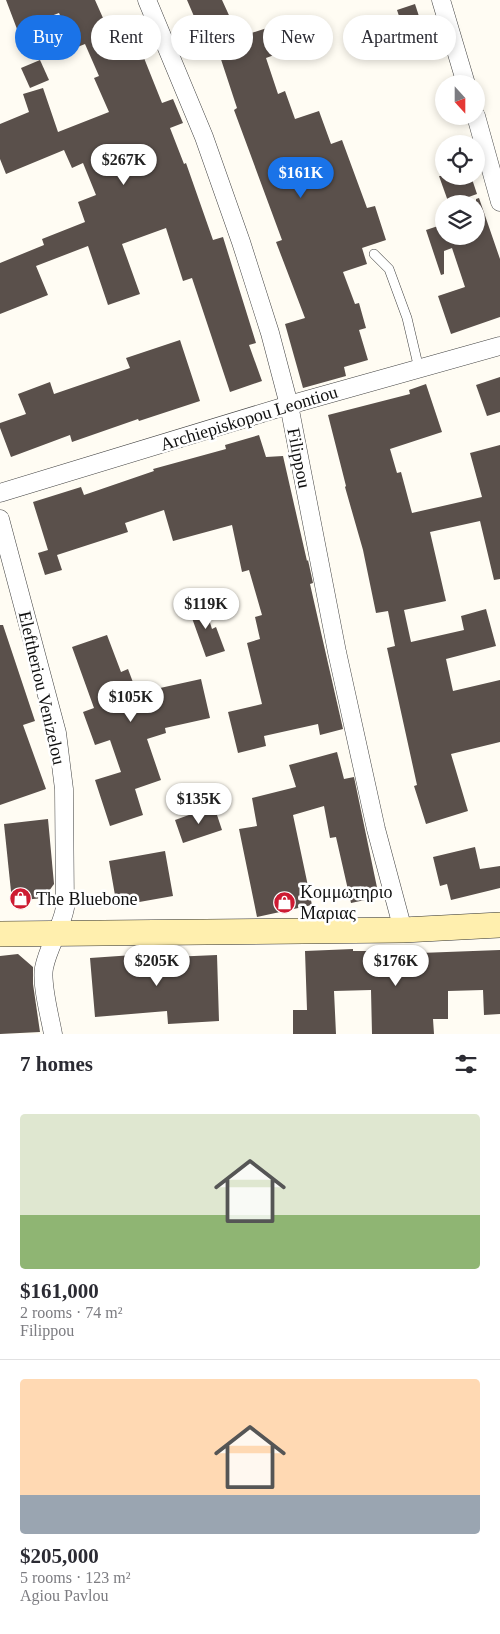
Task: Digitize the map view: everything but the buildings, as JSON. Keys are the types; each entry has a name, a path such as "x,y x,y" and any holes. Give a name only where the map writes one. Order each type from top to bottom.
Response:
{"main road":[{"path":"0,934 403,930 500,925"}],"street":[{"name":"Filippou","path":"148,0 204,137 241,242 270,333 289,405 337,652 376,829 403,930"},
{"path":"441,0 463,75"},
{"path":"481,125 493,147 500,202"},
{"name":"Archiepiskopou Leontiou","path":"0,493 289,405 500,346"},
{"name":"Eleftheriou Venizelou","path":"1,530 38,656 58,742 64,789 65,908 62,922 49,951 44,970 53,1034"}],"lane":[{"path":"374,254 389,269 407,318 419,369"}],"place":[{"name":"The Bluebone","path":"20,899"},
{"name":"Κομμωτηριο Μαριας","path":"284,902"}]}
